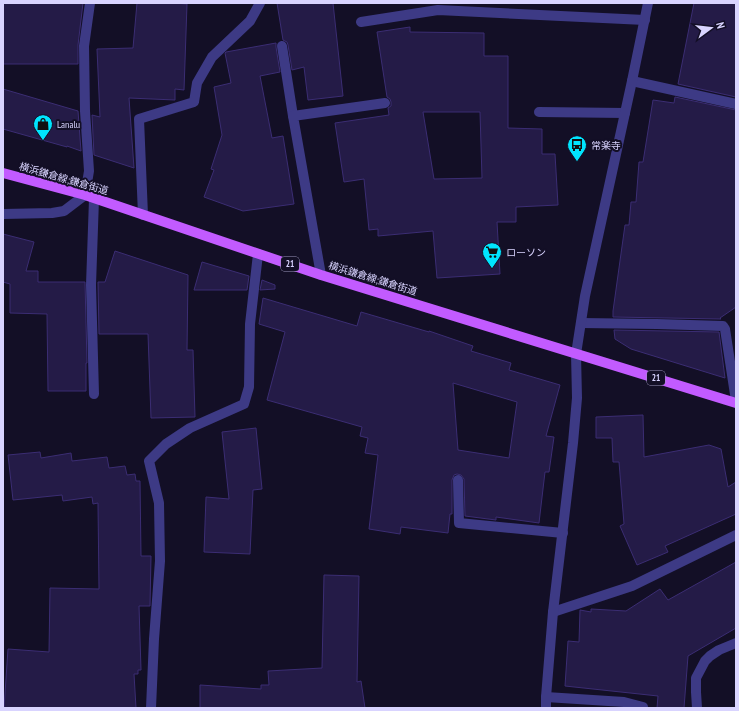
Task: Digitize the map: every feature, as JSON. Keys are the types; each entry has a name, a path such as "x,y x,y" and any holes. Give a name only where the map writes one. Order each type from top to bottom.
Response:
{"main road":[{"name":"横浜鎌倉線;鎌倉街道","path":"3,173 89,197 321,275 736,402"}],"street":[{"path":"90,3 84,46 84,111 89,171 94,394"},
{"path":"143,215 139,119 194,102 197,83 212,57 250,21 260,3"},
{"path":"546,708 553,612 574,443 577,398 576,354 585,296 648,3"},
{"path":"361,22 438,10 645,20"},
{"path":"282,46 321,275"},
{"path":"632,81 736,104"},
{"path":"293,116 385,104"},
{"path":"539,112 625,113"},
{"path":"3,214 52,213 64,211 89,197"},
{"path":"151,708 160,539 159,503 149,460 166,444 190,428 244,404 249,387 250,324 258,254"},
{"path":"581,323 691,324 723,326 725,329 736,402"},
{"path":"458,480 459,523 563,533"},
{"path":"553,612 632,586 736,535"},
{"path":"697,708 696,678 705,661 719,650 736,643"},
{"path":"546,696 624,702 643,707"}],"building":[{"path":"3,3 83,3 78,45 78,64 3,64"},
{"path":"137,3 187,4 184,90 175,89 175,100 129,98 134,168 94,155 92,115 100,117 97,49 133,48"},
{"path":"277,3 333,3 343,96 308,100 304,67 292,70 288,45 287,42 283,40"},
{"path":"694,3 736,3 736,97 678,84"},
{"path":"410,27 410,32 484,33 484,56 508,56 508,128 542,129 542,154 555,154 558,205 516,207 516,222 497,222 500,274 437,278 433,231 378,236 378,229 369,230 364,179 344,182 335,123 389,115 388,108 391,106 390,99 387,97 377,32","holes":["423,112 480,112 482,178 434,179"]},
{"path":"276,43 280,72 260,76 272,138 283,136 294,204 243,211 204,197 214,170 211,169 222,135 214,87 231,83 226,52"},
{"path":"3,89 78,111 81,151 3,129"},
{"path":"675,97 736,110 736,307 720,318 721,319 613,317 625,225 629,225 631,202 636,202 639,162 643,162 653,100 674,103"},
{"path":"3,234 34,242 26,271 38,271 38,282 85,282 87,363 86,391 48,391 47,314 10,313 10,284 3,282"},
{"path":"115,251 188,275 187,350 193,350 195,417 151,418 148,334 99,334 98,282 105,282"},
{"path":"202,262 249,276 247,290 194,290"},
{"path":"262,280 275,285 275,289 260,290"},
{"path":"263,298 357,326 361,312 429,331 473,346 471,351 511,363 509,370 560,385 546,436 554,437 549,472 545,472 539,523 496,517 496,520 465,516 464,479 461,475 457,474 454,475 452,480 452,514 450,514 448,533 401,527 400,534 369,529 378,455 365,453 368,438 360,436 362,427 267,400 285,332 259,324","holes":["453,383 517,402 509,458 458,450"]},
{"path":"614,330 719,332 725,378 631,349 615,339"},
{"path":"643,415 644,457 709,445 721,449 728,487 736,482 736,514 665,546 668,552 637,565 620,526 624,524 619,462 613,462 612,438 596,438 596,417"},
{"path":"256,428 262,489 253,490 250,554 204,552 206,497 229,499 222,432"},
{"path":"40,452 41,458 71,453 72,461 107,457 109,468 125,466 127,475 135,474 136,481 140,481 141,556 151,556 150,606 139,606 141,670 138,670 138,674 134,674 136,708 4,708 8,649 49,652 50,588 99,589 98,503 93,504 92,497 63,501 62,495 13,500 8,455"},
{"path":"736,562 736,628 688,656 684,708 657,708 658,696 565,686 568,641 579,642 580,610 591,612 591,609 626,611 660,589 668,600"},
{"path":"324,575 359,576 357,682 361,681 365,708 200,708 200,685 261,689 261,685 269,685 268,671 322,668"}],"place":[{"name":"Lanalu","path":"43,141"},
{"name":"常楽寺","path":"577,162"},
{"name":"ローソン","path":"492,269"}]}
